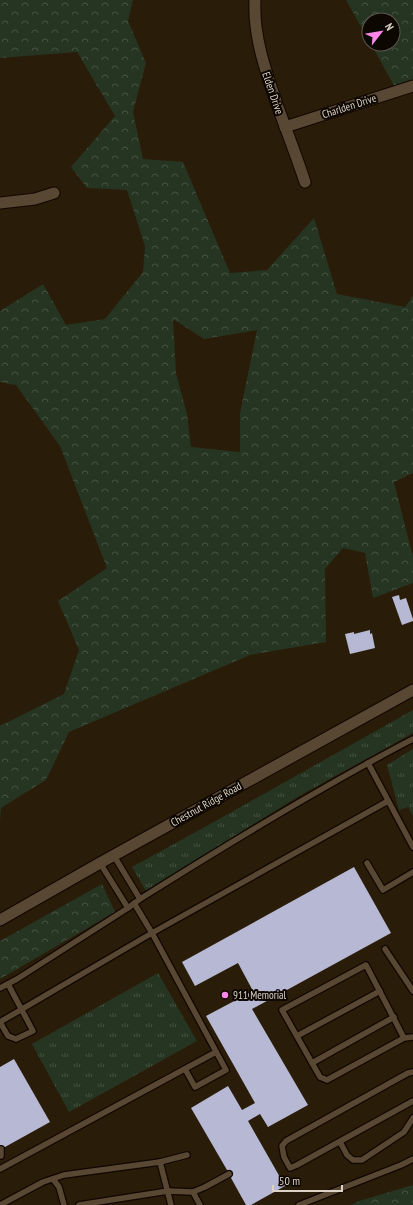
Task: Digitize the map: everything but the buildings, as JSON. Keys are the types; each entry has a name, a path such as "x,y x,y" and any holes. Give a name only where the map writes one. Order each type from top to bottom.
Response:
{"street":[{"name":"Elden Drive","path":"255,0 256,26 266,72 305,182"},
{"name":"Charlden Drive","path":"285,127 413,86"},
{"path":"0,203 35,198 54,193"},
{"name":"Chestnut Ridge Road","path":"0,920 413,690"}],"lane":[{"path":"0,988 276,815 413,739"},
{"path":"368,763 413,847"},
{"path":"8,984 22,1010 33,1031 16,1039 8,1036 0,1022 22,1010 152,933 388,801"},
{"path":"114,856 140,899"},
{"path":"100,863 128,908"},
{"path":"367,863 383,890 413,872"},
{"path":"134,903 152,933 226,1070 195,1087 185,1069"},
{"path":"385,949 413,991"},
{"path":"404,1038 366,965 282,1010 320,1077 327,1080 404,1038 413,1037"},
{"path":"297,1036 380,991"},
{"path":"312,1064 394,1017"},
{"path":"0,1169 216,1052"},
{"path":"413,1072 408,1073 286,1141 282,1146 284,1157 290,1168 413,1101"},
{"path":"340,1142 347,1155 353,1160 362,1160 404,1132 413,1118"},
{"path":"0,1156 1,1149"},
{"path":"0,1205 43,1182 64,1176 160,1162 187,1155"},
{"path":"299,1205 402,1166 413,1159"},
{"path":"160,1162 171,1205"},
{"path":"79,1205 168,1191 193,1192 229,1174"},
{"path":"53,1179 59,1187 64,1205"},
{"path":"193,1192 200,1205"}],"green space":[{"path":"0,0 133,0 128,21 146,63 133,112 143,159 183,162 230,273 267,270 314,218 337,294 405,307 413,296 413,473 394,482 413,557 413,583 373,598 365,553 343,548 325,569 326,642 250,655 69,732 46,780 1,808 0,822 0,726 64,694 79,650 58,601 107,568 60,446 16,385 0,382 0,311 43,284 66,325 105,319 143,272 145,246 127,190 87,188 71,167 115,116 77,52 0,58","holes":["173,319 204,339 257,330 240,413 240,452 191,447 187,414 176,373"]},
{"path":"346,0 413,0 413,83 396,89 375,52 401,52 401,12 361,12 361,27"},
{"path":"413,710 413,733 299,796 146,891 132,867"},
{"path":"413,749 413,816 408,807 399,810 387,765"},
{"path":"102,884 115,912 0,979 0,941"},
{"path":"158,973 197,1041 69,1112 32,1044"},
{"path":"413,1185 413,1205 351,1205 359,1201"}],"place":[{"name":"911 Memorial","path":"225,995"}]}
